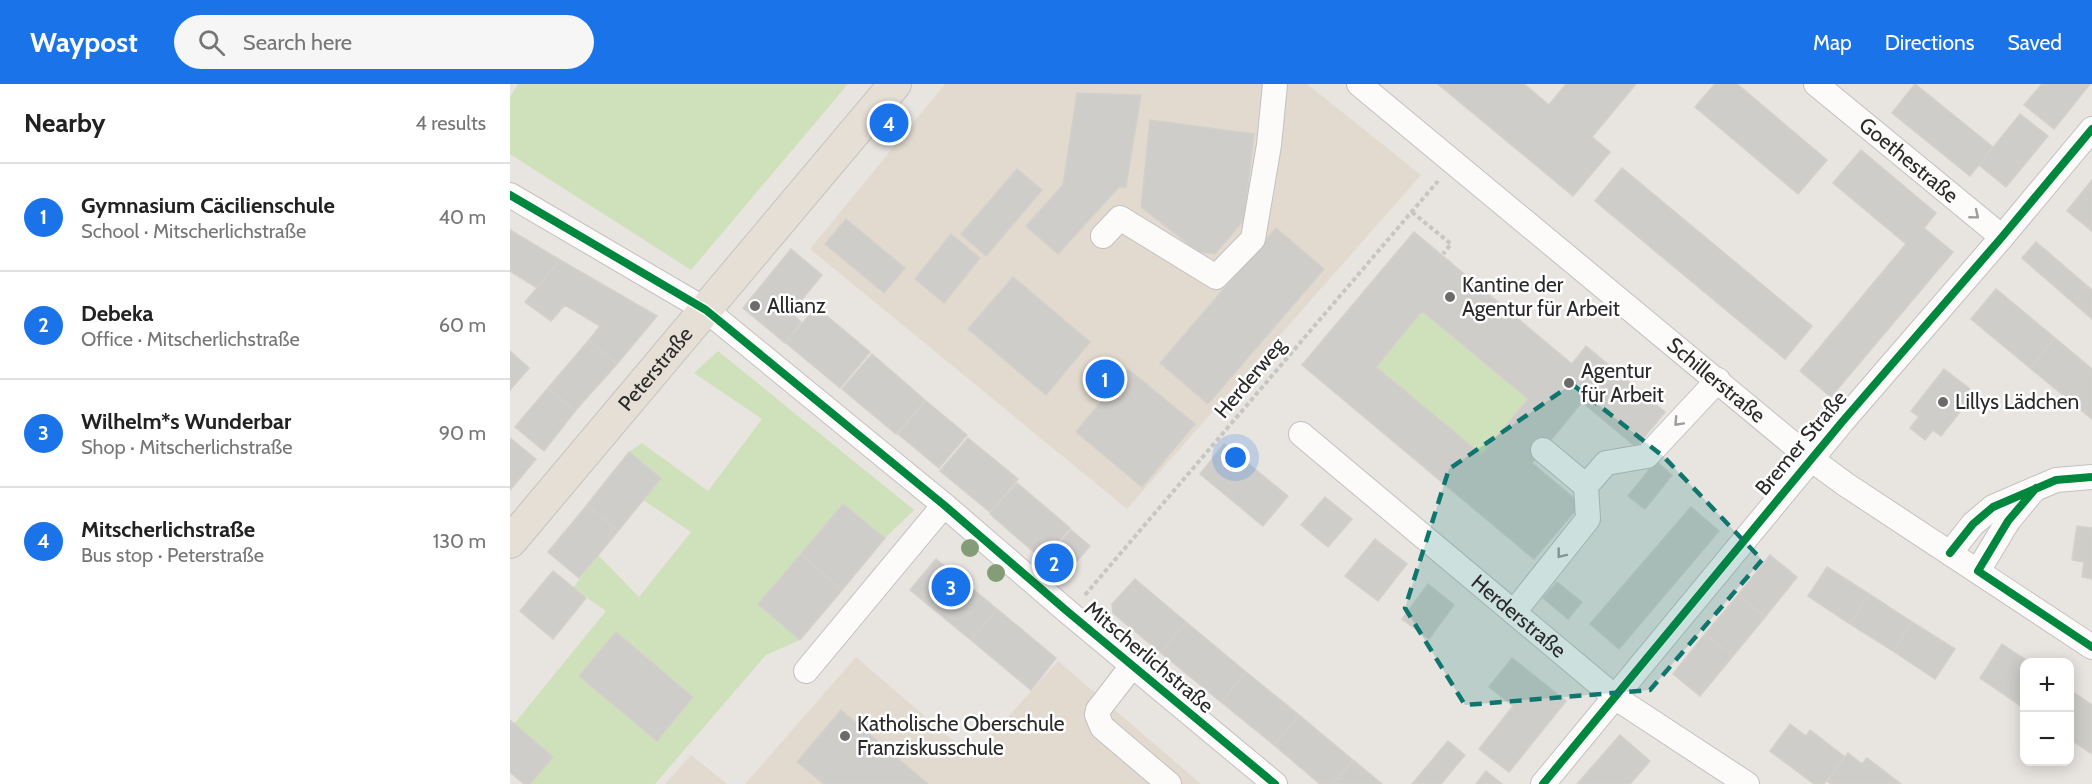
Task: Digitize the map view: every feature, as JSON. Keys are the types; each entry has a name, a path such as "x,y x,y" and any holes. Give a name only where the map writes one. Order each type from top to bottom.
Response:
{"main road":[{"name":"Peterstraße","path":"510,542 895,84"}],"street":[{"path":"1102,236 1120,218 1216,277 1253,239 1269,145 1275,84"},
{"name":"Schillerstraße","path":"1359,84 1811,459 1845,484 2092,647"},
{"name":"Goethestraße","path":"1816,84 2002,237"},
{"name":"Bremer Straße","path":"1543,784 1811,459 2092,129"},
{"name":"Mitscherlichstraße","path":"510,195 706,310 945,505 1068,612 1275,784"},
{"path":"1514,612 1588,519 1586,486 1606,463 1647,456 1718,380"},
{"name":"Herderstraße","path":"1301,434 1616,698 1747,784"},
{"path":"1542,450 1586,486"},
{"path":"1950,553 1973,524 1993,507 2056,480 2092,477"},
{"path":"1978,572 2008,521 2036,488"},
{"path":"806,671 945,505"},
{"path":"1132,666 1098,710 1098,719 1102,727 1169,784"}],"path":[{"path":"1412,212 1451,244 1443,254"},
{"path":"1255,395 1262,401"}],"highlighted area":[{"path":"1572,384 1664,457 1762,560 1650,690 1465,705 1405,608 1449,469"}],"shaded area":[{"path":"945,84 1307,84 1421,175 1127,509 810,249"},
{"path":"856,657 972,757 1058,661 1201,784 745,784"},
{"path":"691,755 727,784 665,784"}],"green space":[{"path":"518,84 848,84 691,270 510,154 510,97"},
{"path":"1422,311 1528,399 1482,455 1376,367"},
{"path":"718,351 914,510 885,538 843,504 758,604 800,640 766,655 655,784 530,784 553,757 514,724 606,611 573,588 598,555 639,597 691,532 643,500 629,452 642,443 708,491 762,419 694,373"}],"building":[{"path":"1438,84 1524,84 1549,105 1566,84 1636,84 1592,137 1610,152 1573,196"},
{"path":"1715,84 1737,84 1827,160 1798,194 1695,107"},
{"path":"1915,84 1993,147 1970,176 1892,113"},
{"path":"2042,84 2090,84 2054,129 2024,105"},
{"path":"1077,93 1141,95 1126,187 1119,187 1058,254 1026,226 1063,185"},
{"path":"2020,114 2048,136 2006,187 1979,165"},
{"path":"1150,120 1254,134 1244,220 1215,254 1199,252 1141,207"},
{"path":"1861,150 1936,213 1924,228 1953,252 1831,397 1800,371 1906,244 1833,183"},
{"path":"1622,168 1812,326 1785,359 1595,201"},
{"path":"1017,169 1042,190 986,256 961,234"},
{"path":"2092,180 2092,231 2067,211"},
{"path":"846,219 905,268 884,293 825,244"},
{"path":"1276,228 1324,269 1208,404 1160,363"},
{"path":"510,230 560,260 537,288 510,271"},
{"name":"Agentur für Arbeit","path":"1414,232 1572,364 1586,346 1665,412 1636,447 1582,402 1532,463 1581,504 1534,559 1302,365","holes":["1422,311 1528,399 1482,455 1376,367"]},
{"path":"951,234 980,258 944,303 915,279"},
{"path":"2036,242 2092,290 2092,319 2022,258"},
{"path":"791,249 822,275 791,313 801,322 785,343 743,308"},
{"path":"560,260 657,316 617,364 589,340 600,326 565,305 551,321 525,302"},
{"path":"1013,277 1090,342 1046,395 968,329"},
{"path":"1996,289 2055,338 2030,368 1971,319"},
{"path":"816,307 870,352 840,388 786,343"},
{"path":"2055,338 2092,369 2092,419 2030,368"},
{"path":"589,340 617,364 575,411 548,388"},
{"path":"510,351 529,368 510,390"},
{"path":"872,354 925,400 896,434 842,389"},
{"path":"1128,369 1195,424 1142,487 1076,432"},
{"name":"Lillys Lädchen","path":"1944,369 1975,393 1941,436 1933,430 1925,440 1910,428 1919,417 1911,411"},
{"path":"548,388 575,411 544,451 515,427"},
{"path":"926,401 967,435 939,468 898,434"},
{"path":"510,438 536,459 510,490"},
{"path":"968,438 1018,479 990,512 940,471"},
{"path":"1224,444 1288,496 1263,526 1200,474"},
{"path":"629,452 661,478 618,531 587,505"},
{"path":"1656,461 1672,475 1645,509 1628,496"},
{"path":"1017,483 1070,528 1043,560 990,514"},
{"path":"1325,497 1352,519 1328,547 1301,525"},
{"path":"843,504 885,538 842,590 801,554"},
{"path":"587,505 618,531 579,578 548,552"},
{"path":"1691,507 1719,531 1619,649 1590,624"},
{"path":"2077,526 2092,528 2092,579 2082,577 2084,562 2072,560"},
{"path":"1071,530 1090,546 1063,577 1044,561"},
{"path":"1375,539 1407,564 1378,601 1345,576"},
{"path":"801,554 842,590 800,640 758,604"},
{"path":"1770,555 1797,577 1765,617 1738,595"},
{"path":"936,559 997,609 971,640 910,590"},
{"path":"1827,567 1869,594 1850,624 1808,596"},
{"path":"553,571 586,598 553,639 520,611"},
{"path":"1135,579 1186,622 1161,653 1113,613 1112,604"},
{"path":"1557,582 1582,602 1568,619 1543,598"},
{"path":"1428,584 1454,605 1429,639 1402,619"},
{"path":"1869,594 1912,622 1893,651 1850,624"},
{"path":"1738,595 1765,617 1733,656 1705,634"},
{"path":"997,609 1056,658 1031,690 971,640"},
{"path":"1186,622 1246,672 1221,702 1161,653"},
{"path":"1912,622 1955,649 1935,679 1893,651"},
{"path":"616,632 693,697 657,741 579,676"},
{"path":"1705,634 1733,656 1700,696 1673,674"},
{"path":"2002,644 2023,658 2020,658 2020,705 1980,678"},
{"path":"1512,658 1566,701 1509,772 1479,749 1513,706 1489,687"},
{"path":"1246,672 1299,715 1274,745 1221,702"},
{"path":"2074,693 2092,705 2092,754 2074,742"},
{"name":"Katholische Oberschule Franziskusschule","path":"841,710 928,784 824,784 797,762"},
{"path":"1299,715 1353,760 1333,784 1320,784 1274,745"},
{"path":"510,720 553,757 530,784 524,784 510,772"},
{"path":"1790,724 1806,736 1810,730 1845,757 1824,784 1814,784 1770,751"},
{"path":"1620,735 1650,761 1630,784 1577,784"},
{"path":"1448,741 1465,755 1441,784 1412,784"},
{"path":"1848,753 1862,764 1867,758 1901,784 1831,784 1827,781"},
{"path":"1353,760 1382,784 1333,784"},
{"path":"1486,771 1502,784 1476,784"}],"cycle path":[{"path":"1543,784 1842,422 2092,129"},
{"path":"510,195 706,310 944,505 1068,612 1275,784"},
{"path":"1950,553 1973,524 1993,507 2056,480 2092,477"},
{"path":"2036,488 2008,521 1978,571 2092,647"}],"place":[{"name":"Mitscherlichstraße","path":"889,123"},
{"name":"Kantine der Agentur für Arbeit","path":"1450,297"},
{"name":"Allianz","path":"755,306"},
{"name":"Gymnasium Cäcilienschule","path":"1105,379"},
{"name":"Agentur für Arbeit","path":"1569,383"},
{"name":"Lillys Lädchen","path":"1943,402"},
{"name":"Debeka","path":"1054,563"},
{"name":"Wilhelm*s Wunderbar","path":"951,587"},
{"name":"Katholische Oberschule Franziskusschule","path":"845,736"}]}
